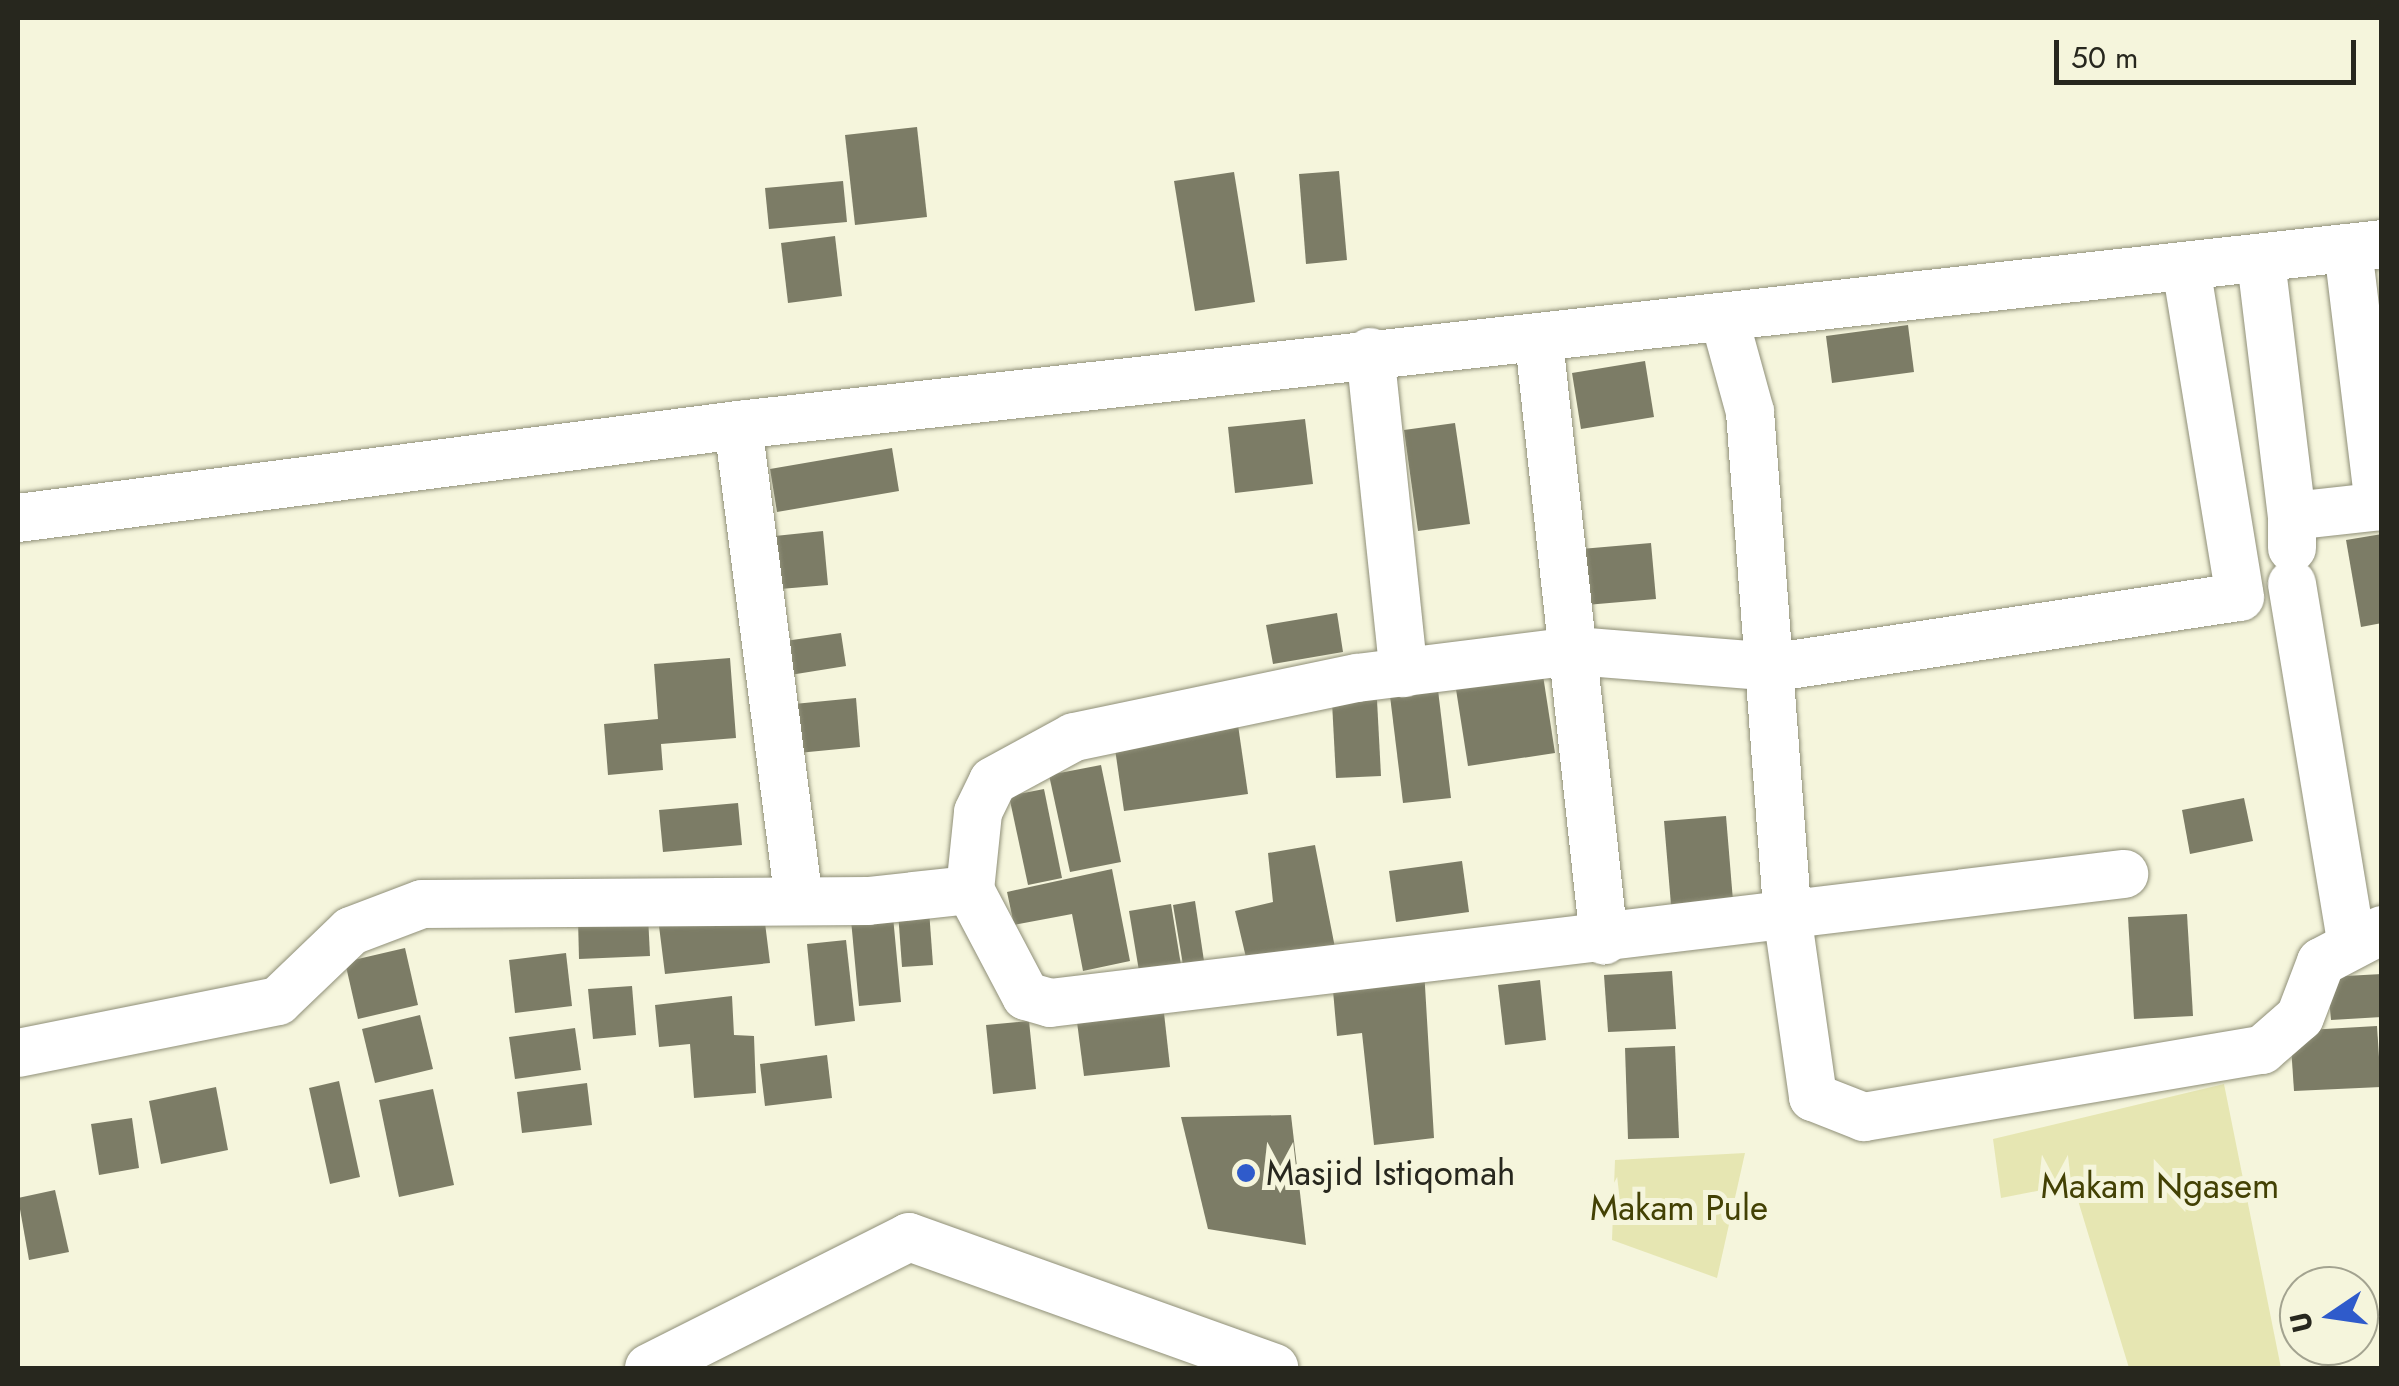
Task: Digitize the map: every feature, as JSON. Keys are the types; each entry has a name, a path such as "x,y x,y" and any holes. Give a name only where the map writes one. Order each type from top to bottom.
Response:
{"street":[{"path":"18,518 738,425 1370,352 1539,341 2187,272 2365,246 2380,506 2292,516"},
{"path":"1725,320 1750,412 1776,666 1788,921 1813,1097 1864,1117 2262,1050 2300,1016 2320,962 2366,936 2292,584 2292,516 2261,262"},
{"path":"2187,272 2240,597"},
{"path":"1539,341 1604,940"},
{"path":"1370,352 1404,673"},
{"path":"738,425 799,899"},
{"path":"2124,874 1788,921 1050,1003 1026,996 970,890 978,812 993,781 1022,758 1074,736 1404,673 1575,651 1776,666 2240,597 2292,584"},
{"path":"18,1053 278,1002 351,931 422,904 799,899 970,890"},
{"path":"649,1368 908,1237 1274,1368"}],"green space":[{"name":"Makam Ngasem","path":"2224,1084 2281,1368 2129,1368 2073,1184 2001,1198 1993,1139"},
{"name":"Makam Pule","path":"1745,1153 1717,1278 1612,1240 1615,1160"}],"building":[{"path":"917,127 927,217 855,225 845,135"},
{"path":"1339,171 1347,260 1306,264 1299,174"},
{"path":"1234,172 1255,302 1195,311 1174,181"},
{"path":"843,181 847,222 769,229 765,188"},
{"path":"835,236 842,296 788,303 781,243"},
{"path":"1908,325 1914,372 1832,383 1826,336"},
{"path":"1645,361 1654,417 1581,429 1572,373"},
{"path":"1305,419 1313,484 1235,493 1228,427"},
{"path":"1455,423 1470,524 1418,531 1404,430"},
{"path":"892,448 899,491 777,512 770,469"},
{"path":"823,531 828,585 780,589 775,536"},
{"path":"2382,534 2382,623 2361,627 2346,540"},
{"path":"1651,543 1656,599 1586,605 1581,549"},
{"path":"1337,613 1343,652 1273,664 1266,625"},
{"path":"841,633 846,666 790,675 785,641"},
{"path":"730,658 736,738 661,744 663,770 608,775 604,724 658,719 654,664"},
{"path":"1542,669 1555,753 1468,766 1455,683"},
{"path":"1438,690 1451,798 1403,803 1390,696"},
{"path":"856,698 860,747 798,753 794,704"},
{"path":"1377,700 1381,776 1336,778 1332,702"},
{"path":"1238,725 1248,794 1124,811 1114,742"},
{"path":"1101,765 1121,862 1070,872 1049,775"},
{"path":"1044,789 1062,878 1028,885 1009,796"},
{"path":"2244,798 2253,841 2190,854 2182,810"},
{"path":"738,803 742,845 663,852 659,810"},
{"path":"1726,816 1734,913 1672,917 1664,821"},
{"path":"1315,845 1337,958 1248,966 1235,911 1273,902 1268,853"},
{"path":"1462,861 1469,912 1396,922 1389,871"},
{"path":"1112,869 1130,961 1083,971 1072,914 1014,925 1007,892"},
{"path":"1195,901 1204,961 1183,965 1173,905"},
{"path":"1171,904 1181,965 1139,971 1129,911"},
{"path":"892,906 901,1002 859,1006 850,909"},
{"path":"929,910 933,965 902,967 898,912"},
{"path":"2187,914 2193,1016 2134,1019 2128,917"},
{"path":"764,915 770,963 665,974 659,926"},
{"path":"648,916 650,956 579,959 578,919"},
{"path":"846,940 855,1021 815,1026 807,944"},
{"path":"405,948 418,1005 358,1019 345,962"},
{"path":"566,953 572,1006 515,1013 509,960"},
{"path":"1424,969 1434,1138 1374,1145 1362,1033 1337,1036 1332,979"},
{"path":"1672,971 1676,1029 1608,1032 1604,975"},
{"path":"2382,974 2382,1017 2331,1020 2327,977"},
{"path":"1540,980 1546,1040 1505,1045 1498,985"},
{"path":"632,986 636,1035 593,1039 588,989"},
{"path":"732,996 734,1035 754,1036 756,1093 694,1098 690,1044 659,1047 655,1005"},
{"path":"1164,1013 1170,1067 1084,1076 1077,1022"},
{"path":"420,1015 433,1069 375,1083 362,1029"},
{"path":"1029,1021 1036,1089 993,1094 986,1025"},
{"path":"2377,1026 2381,1087 2294,1091 2290,1031"},
{"path":"575,1028 581,1070 515,1079 509,1037"},
{"path":"1675,1046 1679,1138 1628,1139 1625,1048"},
{"path":"827,1055 832,1098 765,1106 760,1064"},
{"path":"339,1081 360,1177 330,1184 309,1088"},
{"path":"587,1083 592,1125 522,1133 517,1092"},
{"path":"216,1087 228,1150 161,1164 149,1101"},
{"path":"433,1089 454,1185 399,1197 379,1100"},
{"name":"Masjid Istiqomah","path":"1291,1115 1306,1245 1208,1229 1181,1117"},
{"path":"132,1118 139,1168 99,1175 91,1124"},
{"path":"55,1190 69,1252 29,1260 18,1198"}],"place":[{"name":"Masjid Istiqomah","path":"1246,1173"}]}
